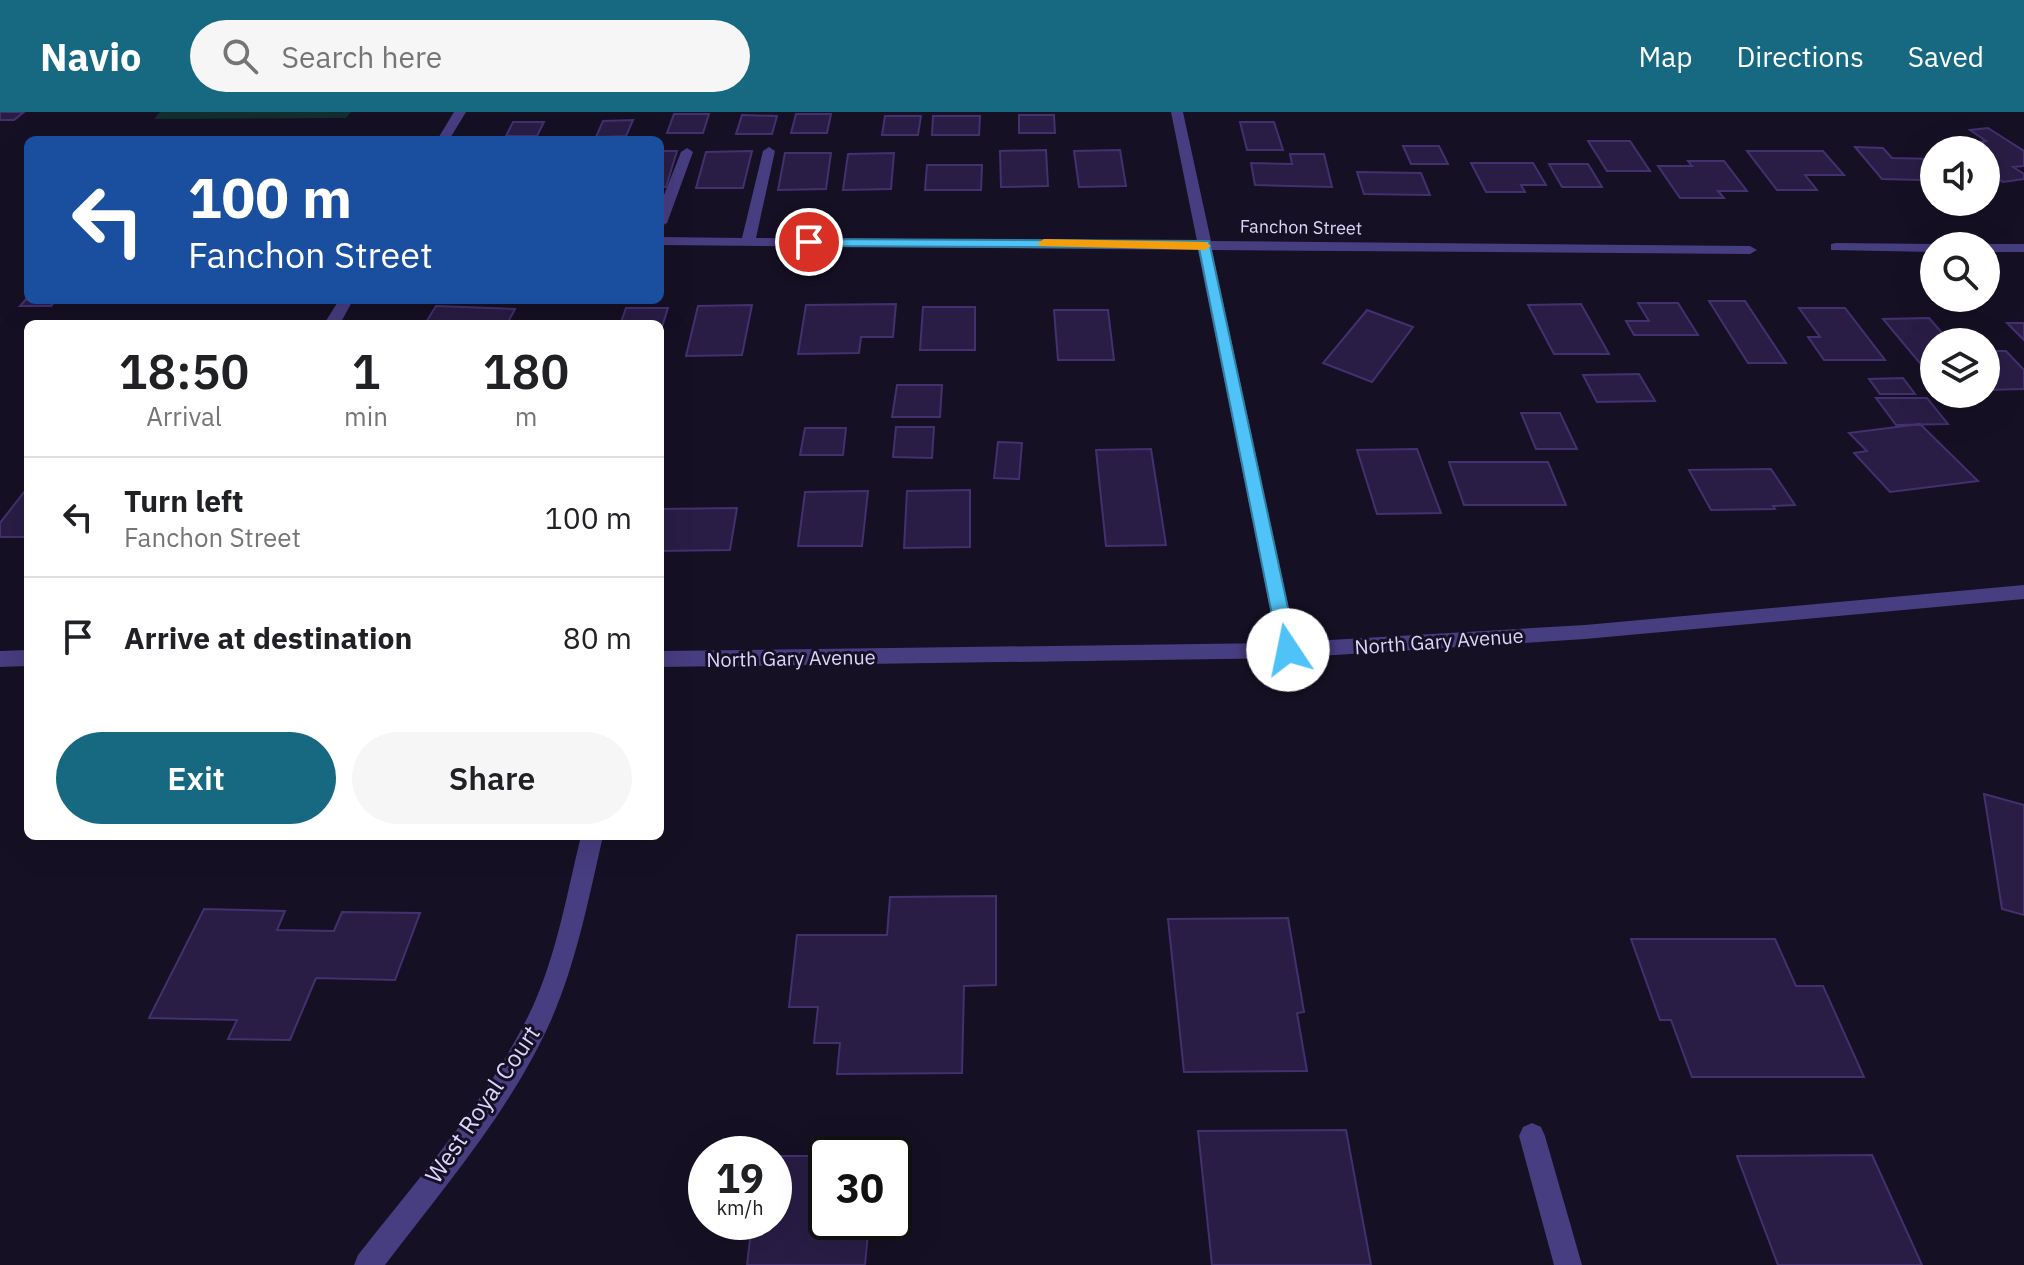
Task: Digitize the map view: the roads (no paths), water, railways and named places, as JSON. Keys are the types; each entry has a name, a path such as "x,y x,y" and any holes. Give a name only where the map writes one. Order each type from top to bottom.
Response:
{"street":[{"path":"445,136 460,112"},
{"path":"1177,112 1288,650"},
{"path":"748,242 769,151"},
{"path":"664,212 687,152"},
{"name":"Fanchon Street","path":"664,241 1750,250"},
{"path":"1836,247 1920,248"},
{"path":"2000,248 2024,248"},
{"name":"North Gary Avenue","path":"664,659 1288,650 1585,632 2024,592"},
{"path":"0,659 24,658"},
{"name":"West Royal Court","path":"368,1265 456,1149 517,1061 560,967 591,840"},
{"path":"1532,1136 1568,1265"}]}
